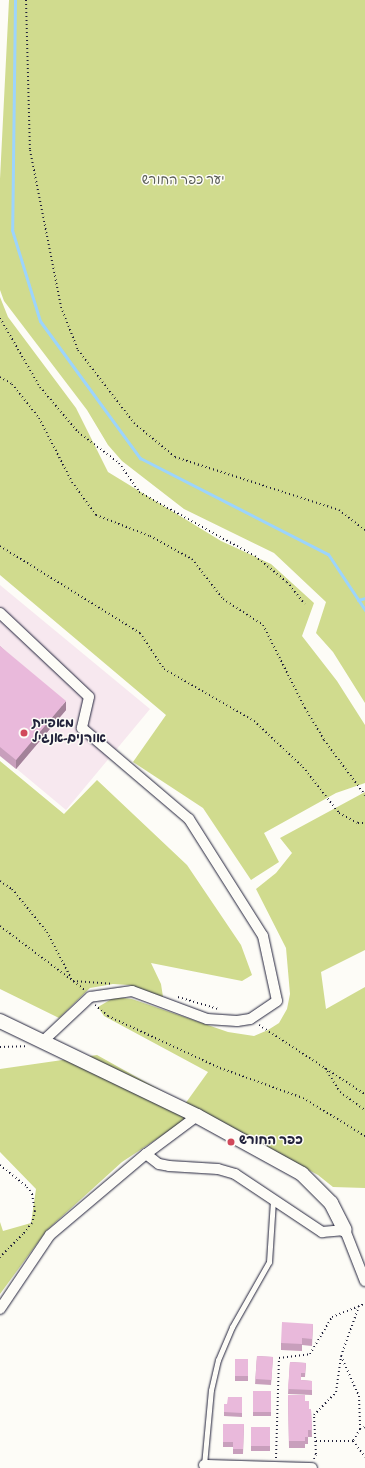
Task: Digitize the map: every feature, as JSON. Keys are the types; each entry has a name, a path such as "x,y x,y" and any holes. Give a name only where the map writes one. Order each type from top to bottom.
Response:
{"main road":[{"path":"0,1021 196,1116 308,1178 331,1203 345,1230"}],"street":[{"path":"0,613 89,697 82,728 189,819 263,936 277,1001 250,1019 207,1019 132,991 90,997 42,1042"},
{"path":"0,1309 50,1235 146,1154 196,1116"},
{"path":"146,1154 159,1164 228,1171 322,1232 345,1230 365,1281"},
{"path":"204,1466 312,1467"}],"lane":[{"path":"204,1466 212,1390 218,1360 232,1326 269,1262 273,1200"}],"path":[{"path":"26,0 30,150 61,307 78,350 134,423 175,457 340,510 365,530"},
{"path":"0,318 40,387 78,432 119,462 139,492 256,556 287,582 305,604"},
{"path":"0,378 12,384 39,418 72,482 96,515 150,536 192,559 223,598 263,625 305,708 324,740 365,795"},
{"path":"0,546 140,634 164,669 254,721 303,767 339,813 358,823 365,823"},
{"path":"0,881 12,889 47,932 72,981"},
{"path":"0,926 72,981 79,984 90,997 97,1009 108,1016 220,1068 303,1098 365,1136"},
{"path":"250,1019 365,1094"},
{"path":"324,1067 340,1092 365,1110"},
{"path":"0,1165 32,1194 35,1211 32,1223 0,1258"},
{"path":"276,1466 279,1358 310,1354 332,1317 365,1304"},
{"path":"312,1467 316,1454 314,1415 336,1392 341,1356 359,1306"},
{"path":"341,1356 359,1396 360,1428 354,1441"},
{"path":"360,1428 365,1427"},
{"path":"316,1441 354,1441"},
{"path":"354,1441 365,1458"}],"shaded area":[{"path":"0,585 150,709 66,810 0,755"}],"green space":[{"name":"יער כפר החורש","path":"9,0 365,0 365,703 333,652 316,633 326,602 274,553 184,509 122,461 108,445 87,410 4,301 0,290 0,179"},
{"path":"0,297 8,317 76,408 108,472 221,541 271,564 314,603 302,636 337,681 365,725 365,783 336,793 264,833 279,862 251,880 203,808 133,762 166,715 0,575"},
{"path":"0,761 64,814 97,780 187,865 241,945 252,975 242,981 151,963 161,984 163,997 129,985 113,984 90,988 59,1018 0,989"},
{"path":"365,792 365,950 321,972 326,1009 365,987 365,1188 333,1187 318,1175 199,1111 122,1162 47,1230 0,1294 0,1222 3,1231 31,1223 36,1189 0,1152 0,1069 97,1055 185,1104 208,1072 104,1016 98,1007 115,997 132,999 228,1032 254,1036 279,1023 287,1009 290,994 286,948 256,889 276,873 292,853 280,838"}],"building":[{"name":"מאפיית אורנים-אנג'ל","path":"0,646 66,701 16,760 0,747"},
{"path":"282,1322 313,1324 312,1339 302,1338 302,1344 281,1343"},
{"path":"257,1356 273,1357 271,1380 255,1379"},
{"path":"235,1359 248,1359 248,1376 235,1376"},
{"path":"290,1362 306,1363 305,1373 301,1373 301,1380 312,1381 312,1390 288,1389"},
{"path":"253,1391 271,1391 271,1412 253,1412"},
{"path":"288,1395 305,1395 305,1401 309,1401 312,1430 308,1430 308,1437 305,1437 305,1441 289,1441"},
{"path":"228,1397 242,1397 242,1413 224,1412 224,1404 227,1404"},
{"path":"223,1424 244,1424 243,1449 233,1449 233,1442 223,1442"},
{"path":"251,1427 270,1427 270,1446 251,1446"}],"waterway":[{"path":"15,0 12,230 40,321 140,458 328,554 365,610"},
{"path":"358,600 365,598"}],"place":[{"name":"מאפיית אורנים-אנג'ל","path":"24,733"},
{"name":"כפר החורש","path":"231,1142"}]}
